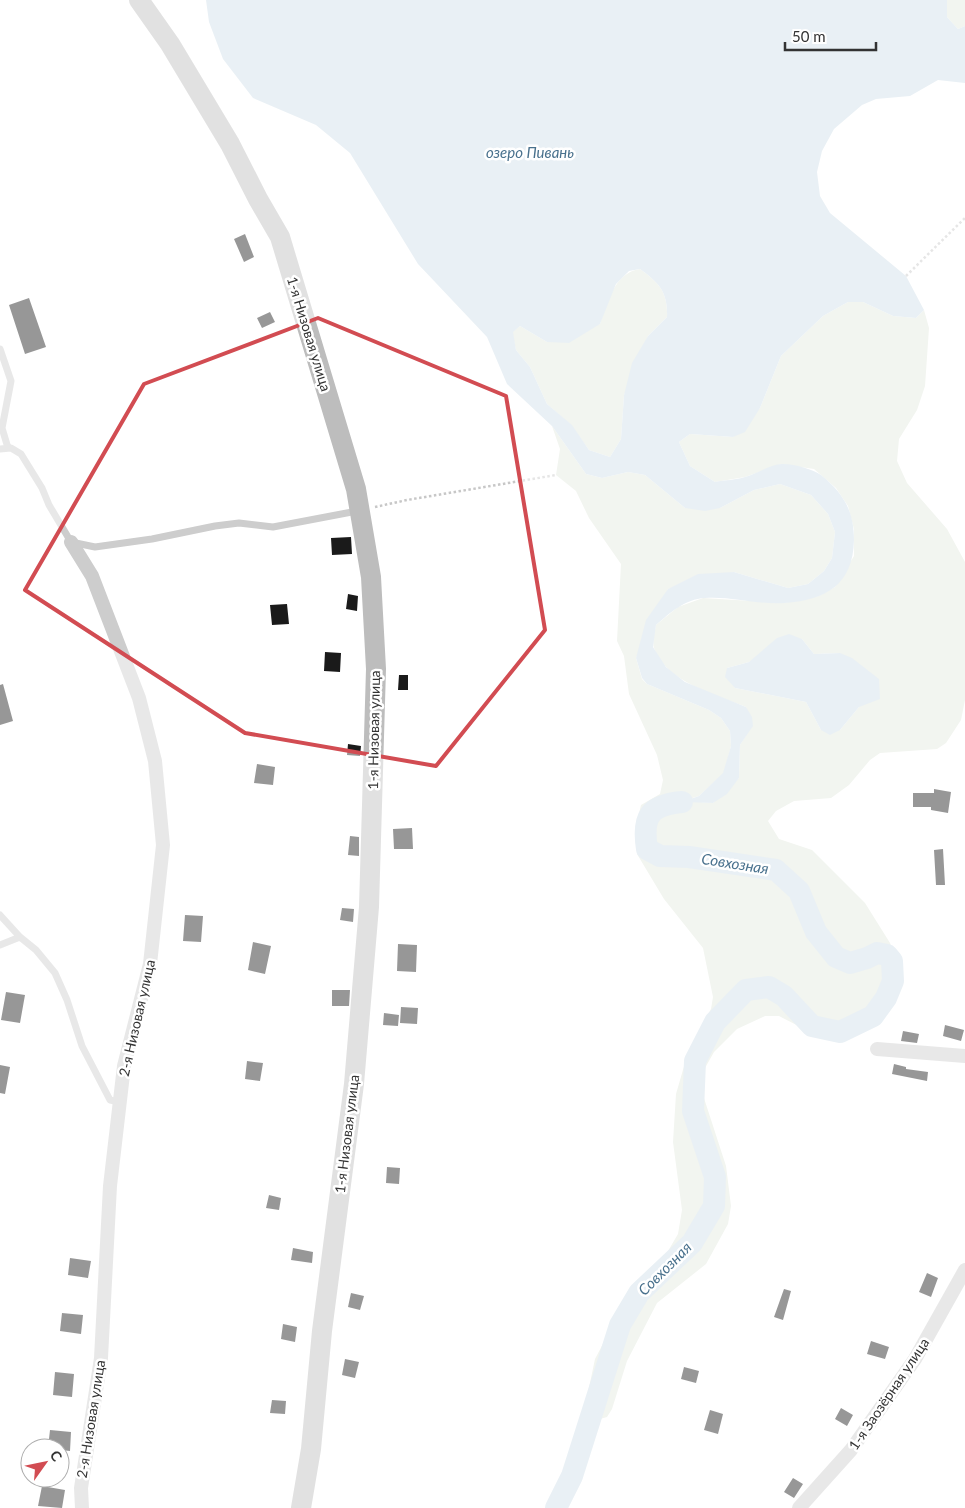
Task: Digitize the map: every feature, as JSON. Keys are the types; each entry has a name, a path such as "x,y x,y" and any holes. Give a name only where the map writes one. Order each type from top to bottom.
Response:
{"street":[{"name":"1-я Низовая улица","path":"139,0 170,44 230,144 280,237 353,480 371,577 376,669 369,907 354,1084 322,1331 311,1449 301,1508"},
{"name":"2-я Низовая улица","path":"72,542 92,576 139,698 155,761 163,844 150,964 124,1066 110,1186 101,1358 81,1488 82,1508"},
{"path":"877,1049 965,1056"},
{"name":"1-я Заозёрная улица","path":"799,1508 851,1450 915,1359 965,1270"}],"lane":[{"path":"0,349 11,381 2,428 4,448 18,450 72,542 95,547 152,539 215,526 239,523 273,527 359,511"},
{"path":"0,915 20,937 36,950 56,973 68,1000 82,1046 110,1100 120,1102"},
{"path":"0,945 20,937"}],"path":[{"path":"906,276 965,218"},
{"path":"359,511 407,500 556,475"}],"highlighted area":[{"path":"318,318 506,396 545,630 436,766 245,733 25,590 144,384"}],"shaded area":[{"path":"947,0 965,0 965,26 958,29 947,17"},
{"path":"640,269 661,289 666,301 667,317 648,336 624,395 621,439 610,457 589,450 571,425 547,404 530,367 516,350 512,332 520,326 547,342 600,324 609,298 618,282 624,276"},
{"path":"848,302 863,302 893,316 916,318 924,310 929,328 925,386 917,410 899,439 897,461 907,483 947,529 965,562 965,700 961,720 946,743 937,749 880,753 870,760 849,785 831,798 794,801 776,811 768,821 779,839 812,850 865,903 890,943 902,972 890,1002 873,1021 841,1038 814,1034 779,1016 765,1016 737,1029 714,1052 705,1068 702,1092 726,1166 731,1206 728,1224 706,1264 657,1303 627,1361 612,1409 607,1417 600,1419 590,1416 586,1402 595,1359 614,1323 635,1291 661,1263 678,1234 682,1210 673,1142 676,1094 687,1056 711,1009 713,997 703,948 664,899 637,854 637,822 641,805 660,794 663,780 657,755 629,694 624,656 617,641 621,564 589,518 576,491 556,475 560,449 552,426 586,474 602,478 628,472 645,475 685,508 720,508 754,490 780,484 811,495 828,514 835,532 832,558 824,571 808,584 788,588 734,572 668,589 636,658 642,679 647,684 709,710 721,718 730,731 731,746 724,773 699,796 683,801 713,803 739,778 740,745 752,726 746,707 693,686 670,670 660,660 653,646 656,625 678,607 703,598 784,603 819,596 835,587 854,556 854,529 848,506 836,488 814,469 781,464 745,477 715,482 690,466 679,442 690,434 733,437 760,408 781,356 823,316","holes":["802,639 814,654 840,653 859,707 840,730 821,730 806,702 735,688 727,668 749,662"]}],"water":[{"name":"озеро Пивань","path":"206,0 947,0 947,17 958,29 965,26 965,83 938,80 910,96 876,99 862,105 834,129 822,151 817,172 820,196 830,213 906,276 924,310 916,318 893,316 863,302 848,302 823,316 781,356 760,408 745,432 733,437 690,434 679,442 690,466 715,482 750,476 781,464 796,465 817,473 829,482 841,496 846,503 852,520 854,540 849,568 835,587 825,593 813,598 785,603 765,603 725,598 698,599 678,607 656,625 653,647 666,667 685,682 746,707 752,717 753,726 740,745 739,778 727,794 713,803 682,802 699,796 723,773 731,746 730,731 721,718 709,710 647,684 642,678 636,658 646,620 668,589 698,574 734,572 788,588 808,584 824,571 832,558 835,532 828,514 811,495 780,484 754,490 720,508 705,511 685,508 645,475 628,472 602,478 586,474 552,426 507,384 487,337 418,264 350,153 316,125 253,98 223,59 209,22","holes":["640,269 647,274 664,295 667,317 648,336 632,363 624,395 621,439 610,457 589,450 572,425 547,404 530,367 516,350 513,332 520,326 547,342 569,343 600,324 616,284 629,271"]},
{"path":"789,634 802,639 814,654 840,653 852,658 879,679 880,699 859,707 840,730 830,735 821,730 806,702 735,688 725,677 727,668 749,662 777,638"}],"building":[{"path":"245,234 254,257 244,262 234,239"},
{"path":"29,298 46,347 25,354 9,305"},
{"path":"270,312 275,322 262,328 257,318"},
{"path":"351,537 352,554 332,555 331,538"},
{"path":"348,594 358,596 357,611 346,609"},
{"path":"287,604 289,624 272,625 270,605"},
{"path":"325,652 341,653 340,672 324,671"},
{"path":"399,675 408,675 408,690 398,690"},
{"path":"3,684 13,721 0,725 0,685"},
{"path":"348,744 361,746 360,756 347,755"},
{"path":"257,764 275,767 273,785 254,783"},
{"path":"934,789 951,792 948,813 931,810 931,807 913,807 913,793 934,793"},
{"path":"412,828 413,849 394,849 393,829"},
{"path":"350,836 359,837 359,856 348,855"},
{"path":"943,849 945,885 936,885 934,850"},
{"path":"342,908 354,909 353,922 340,920"},
{"path":"185,915 203,916 201,942 183,941"},
{"path":"253,942 271,946 265,974 248,970"},
{"path":"398,944 417,945 416,972 397,971"},
{"path":"332,990 350,990 349,1006 332,1006"},
{"path":"6,992 25,995 20,1023 1,1020"},
{"path":"401,1007 418,1008 417,1024 400,1023"},
{"path":"384,1013 399,1015 398,1026 383,1025"},
{"path":"945,1025 964,1030 961,1041 943,1036"},
{"path":"903,1031 919,1034 917,1043 901,1041"},
{"path":"247,1061 263,1063 260,1081 245,1079"},
{"path":"894,1064 906,1067 906,1069 928,1072 927,1081 892,1074"},
{"path":"0,1065 10,1067 5,1094 0,1093"},
{"path":"387,1167 400,1168 399,1184 386,1183"},
{"path":"269,1195 281,1198 279,1210 266,1208"},
{"path":"293,1248 313,1252 312,1263 291,1260"},
{"path":"70,1258 91,1261 88,1278 68,1275"},
{"path":"927,1273 938,1278 931,1297 919,1292"},
{"path":"784,1289 791,1291 783,1320 774,1317"},
{"path":"351,1293 364,1296 360,1310 348,1307"},
{"path":"62,1313 83,1315 81,1334 60,1331"},
{"path":"283,1324 297,1327 295,1342 281,1339"},
{"path":"871,1341 889,1347 885,1359 867,1354"},
{"path":"345,1359 359,1362 355,1378 342,1375"},
{"path":"684,1367 699,1371 696,1383 681,1379"},
{"path":"55,1372 74,1374 72,1397 53,1395"},
{"path":"272,1400 286,1401 285,1414 270,1413"},
{"path":"841,1408 853,1415 847,1426 835,1419"},
{"path":"710,1410 723,1414 718,1434 704,1430"},
{"path":"50,1430 71,1432 70,1451 70,1438 49,1438"},
{"path":"793,1478 803,1484 794,1498 784,1492"},
{"path":"42,1488 65,1490 62,1508 38,1506"}],"waterway":[{"name":"Совхозная","path":"556,1508 572,1476 620,1325 639,1293 692,1243 714,1206 715,1177 693,1111 695,1061 715,1022 746,990 769,987 784,996 812,1026 840,1032 873,1016 886,998 893,981 892,961 887,955 877,953 850,963 836,957 816,932 799,891 776,870 689,857 660,856 647,849 646,829 650,815 662,806 682,802"}]}
